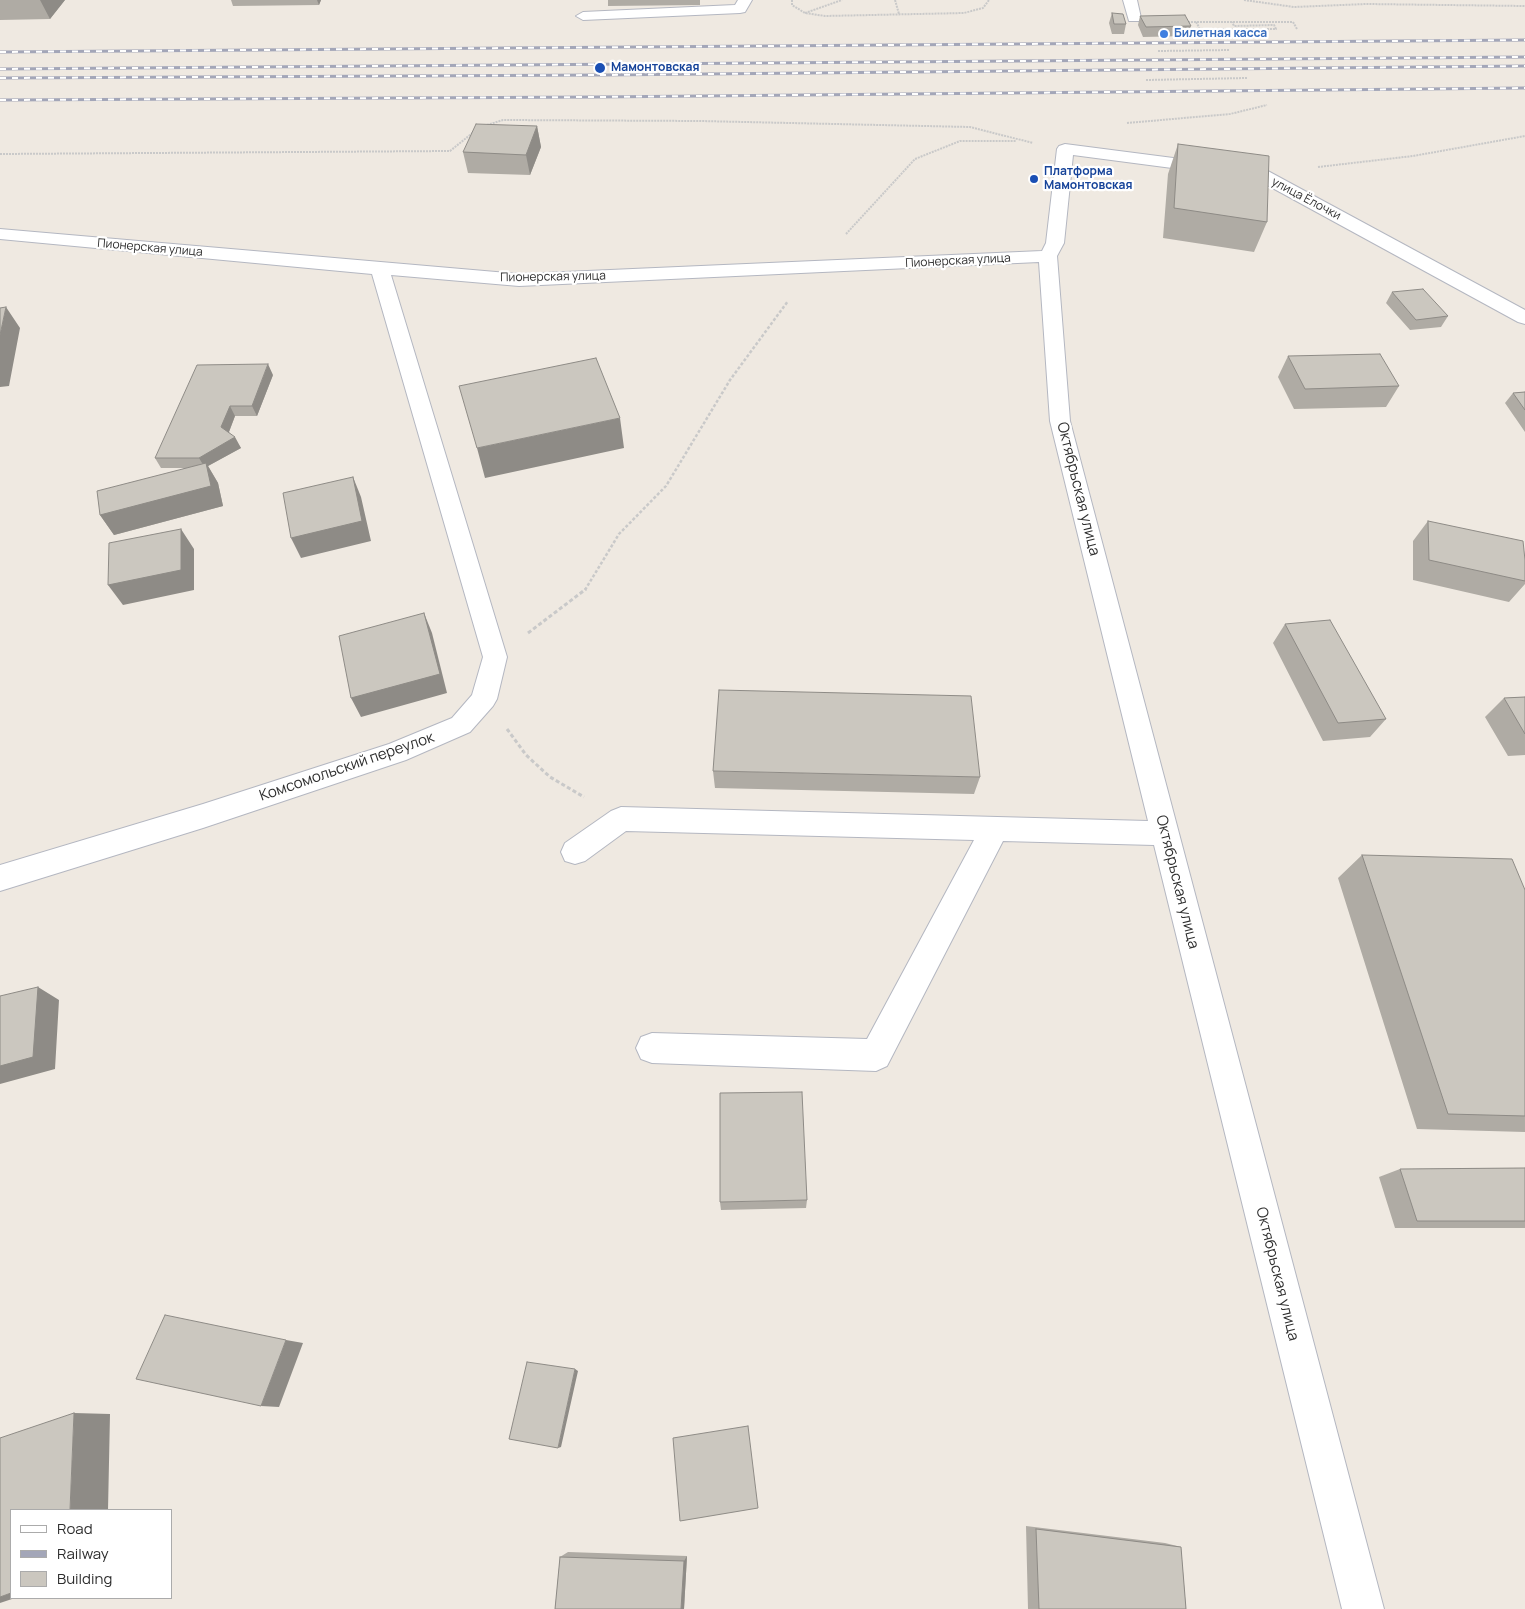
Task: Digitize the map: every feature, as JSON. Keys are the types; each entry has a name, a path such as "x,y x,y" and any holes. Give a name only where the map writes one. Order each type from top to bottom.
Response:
{"street":[{"path":"582,16 740,9 744,0"},
{"path":"1130,0 1134,18"},
{"name":"улица Ёлочки","path":"1078,152 1260,174 1525,318"},
{"name":"Октябрьская улица","path":"1078,152 1055,243 1048,256 1060,421 1363,1609"},
{"name":"Пионерская улица","path":"0,234 519,280 1048,256"},
{"name":"Комсомольский переулок","path":"0,878 203,816 398,752 461,725 484,699 494,656 380,269"},
{"path":"575,852 621,819 1164,832"},
{"path":"652,1048 876,1055 995,828"}],"path":[{"path":"792,0 792,5 805,13 825,16 964,13 983,8 990,0"},
{"path":"805,13 842,0"},
{"path":"895,0 899,14"},
{"path":"1244,0 1294,7 1366,4 1525,6"},
{"path":"1134,18 1138,22 1293,22 1297,29"},
{"path":"1196,22 1200,29 1276,29 1274,25 1234,26 1232,22"},
{"path":"1158,51 1230,50"},
{"path":"1146,80 1247,78"},
{"path":"1078,152 1095,126 1230,114 1267,105"},
{"path":"486,126 503,120 513,120 700,121 970,127 1021,141 960,141 915,158 812,268 730,380 666,486 619,534 584,592 494,656"},
{"path":"0,154 450,151 477,129"},
{"path":"1260,174 1413,156 1525,136"},
{"path":"475,710 504,724 526,755 550,777 621,819"}],"building":[{"path":"1112,13 1123,14 1126,24 1114,24"},
{"path":"1185,15 1191,26 1146,27 1140,16"},
{"path":"476,124 537,126 526,155 463,152"},
{"path":"1178,144 1269,156 1267,222 1174,208"},
{"path":"1423,289 1448,316 1416,320 1392,292"},
{"path":"6,307 0,335 0,308"},
{"path":"1380,354 1399,386 1305,389 1288,356"},
{"path":"596,358 620,418 477,448 459,386"},
{"path":"268,364 252,406 230,406 221,427 235,437 199,458 155,458 197,365"},
{"path":"1525,392 1525,410 1513,393"},
{"path":"206,463 211,486 100,515 97,491"},
{"path":"353,477 362,521 291,538 283,493"},
{"path":"1428,521 1523,541 1525,581 1429,560"},
{"path":"181,529 181,570 108,585 109,543"},
{"path":"424,613 440,674 351,698 339,636"},
{"path":"1330,620 1386,719 1338,723 1285,624"},
{"path":"719,690 971,696 980,777 713,771"},
{"path":"1525,697 1525,734 1504,698"},
{"path":"1362,855 1512,859 1525,890 1525,1116 1448,1114"},
{"path":"38,987 33,1057 0,1066 0,996"},
{"path":"802,1092 807,1200 720,1202 720,1093"},
{"path":"1525,1168 1525,1221 1417,1221 1400,1169"},
{"path":"165,1315 286,1340 261,1406 136,1379"},
{"path":"527,1362 575,1369 558,1448 509,1439"},
{"path":"74,1413 70,1509 10,1509 10,1593 0,1597 0,1438"},
{"path":"748,1426 758,1508 680,1521 673,1438"},
{"path":"1036,1529 1181,1547 1186,1609 1039,1609"},
{"path":"560,1557 684,1561 681,1609 555,1609"}],"railway":[{"path":"0,52 1525,40"},
{"path":"0,69 1525,57"},
{"path":"0,78 602,75 1525,66"},
{"path":"0,100 597,97 1525,88"}],"place":[{"name":"Билетная касса","path":"1164,34"},
{"name":"Мамонтовская","path":"600,68"},
{"name":"Платформа Мамонтовская","path":"1034,179"}]}
